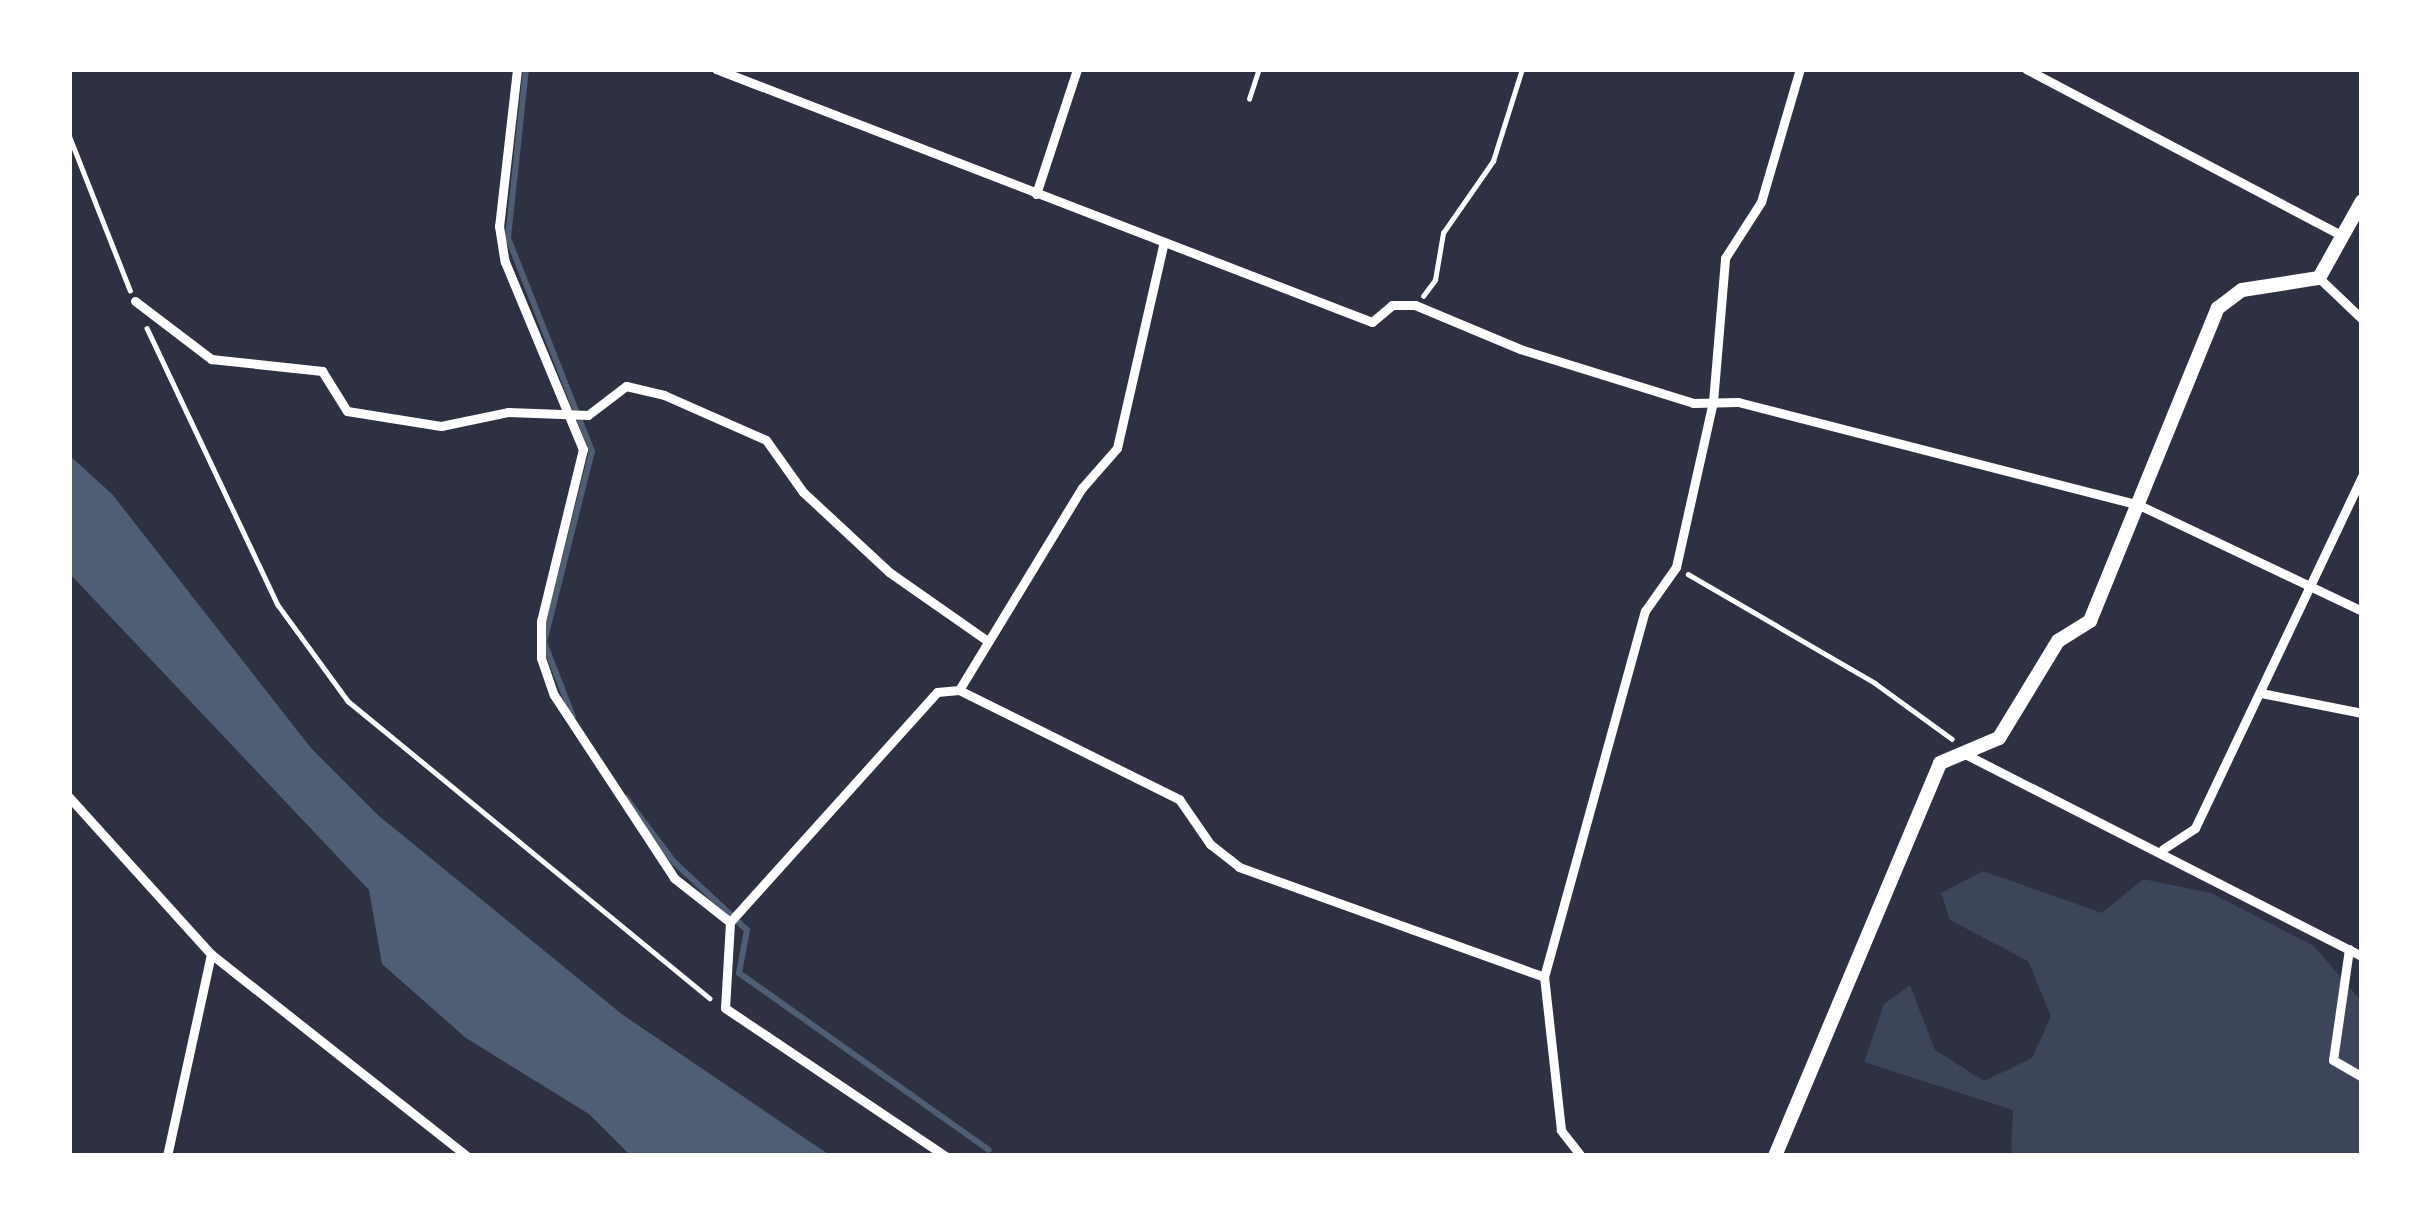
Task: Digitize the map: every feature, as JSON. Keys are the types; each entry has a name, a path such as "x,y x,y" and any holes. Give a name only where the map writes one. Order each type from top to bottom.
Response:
{"main road":[{"path":"1775,1156 1940,763 1956,750 1986,748 1999,738 2059,641 2090,621 2218,308 2242,290 2319,278 2362,201"}],"street":[{"path":"518,69 500,226 516,297 584,449 582,472 541,621 541,658 604,782 674,878 735,918"},
{"path":"716,69 1372,322 1392,304 1415,305 1520,349 1694,403 1713,402 2139,505 2362,611"},
{"path":"1036,194 1077,69"},
{"path":"1581,1156 1561,1130 1544,977 1645,611 1676,567 1713,402 1726,258 1761,202 1783,146 1797,72 1780,69"},
{"path":"2026,69 2341,236"},
{"path":"959,690 986,640 1117,448 1163,245"},
{"path":"2319,278 2362,319"},
{"path":"135,301 211,359 322,371 346,411 441,426 508,412 588,415 626,386 766,440 803,492 889,572 986,640"},
{"path":"2163,848 2195,828 2362,476"},
{"path":"945,1156 725,1008 735,918 938,692 959,690 1179,799 1210,844 1239,868 1544,977"},
{"path":"2260,693 2362,713"},
{"path":"1956,750 2163,848 2362,956"},
{"path":"69,797 211,954 467,1156"},
{"path":"2349,950 2333,1060 2362,1077"},
{"path":"167,1156 211,954"}],"path":[{"path":"1249,99 1259,69"},
{"path":"1415,305 1435,280 1444,233 1493,161 1522,69"},
{"path":"69,136 135,301 278,605 348,701 677,977 725,1008"},
{"path":"1676,567 1931,719 1949,732 1956,750"}],"shaded area":[{"path":"69,455 112,494 311,748 379,816 623,1015 831,1156 631,1156 589,1114 466,1038 382,964 369,890 69,573"},
{"path":"1983,871 2102,913 2143,879 2211,893 2314,946 2362,1002 2362,1156 2011,1156 2013,1110 1864,1062 1884,1004 1910,985 1935,1050 1984,1081 2032,1058 2051,1016 2028,961 1950,920 1941,893"}],"waterway":[{"path":"526,69 508,238 592,451 544,642 573,717"},
{"path":"626,798 674,862 747,930 739,973 989,1150"}]}
